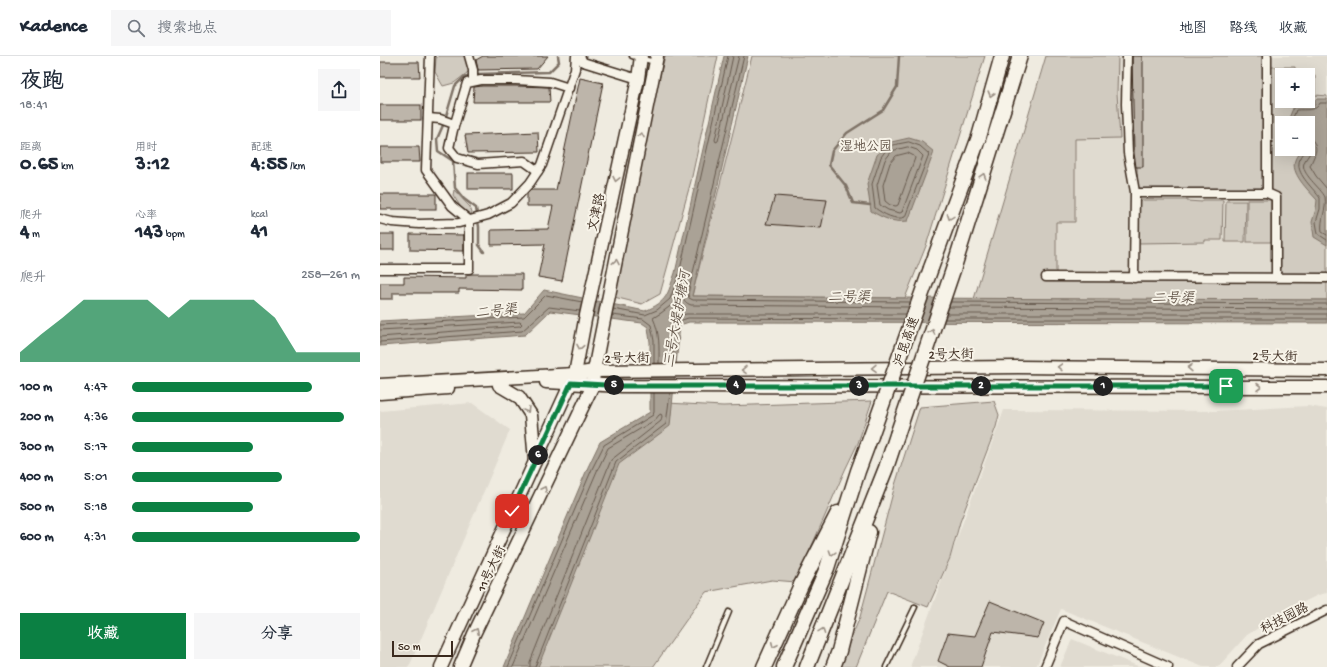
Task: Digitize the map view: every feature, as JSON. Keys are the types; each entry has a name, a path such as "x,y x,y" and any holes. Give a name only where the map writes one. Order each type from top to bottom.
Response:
{"highway":[{"name":"沪昆高速","path":"784,667 827,568 858,471 979,137 1002,56"},
{"name":"沪昆高速","path":"807,667 886,468 954,267 1020,56"},
{"path":"833,667 839,651 886,468"},
{"path":"764,667 801,585 858,471"}],"main road":[{"name":"文津路","path":"573,378 638,79 638,57"},
{"path":"594,371 656,59"},
{"name":"2号大街","path":"573,378 594,371 1018,367 1327,370"},
{"name":"11号大街","path":"460,667 477,627 593,384 594,371"},
{"path":"380,393 499,385 573,378"},
{"path":"380,384 573,378 593,384 638,385 1327,387"},
{"name":"11号大街","path":"441,667 573,378"},
{"path":"499,385 519,397 531,415 535,461"}],"street":[{"path":"430,56 426,170 452,206 470,220"},
{"path":"469,56 473,71 473,81"},
{"path":"380,219 392,222 419,224 459,223 483,217 511,203 530,183 542,165 575,69 576,56"},
{"path":"580,56 583,62 638,79"},
{"path":"1127,56 1126,104 1128,153 1135,192 1134,278"},
{"path":"1267,56 1267,194"},
{"path":"538,171 524,162 478,164 457,158 449,148 452,123 467,83 473,81 516,80 550,82 569,88"},
{"path":"428,118 441,119 452,123"},
{"path":"1137,193 1267,194 1276,197 1276,276"},
{"path":"380,269 469,269 470,220"},
{"path":"1046,277 1327,278"},
{"name":"科技园路","path":"1238,667 1259,644 1327,610"},
{"path":"1045,667 1064,621 1168,667"}],"lane":[{"path":"638,57 656,59"},
{"path":"886,667 915,607"},
{"path":"706,667 729,612"}],"shaded area":[{"path":"1048,56 1327,56 1327,300 974,299"},
{"path":"472,403 510,430 409,667 380,667 380,411"},
{"path":"1308,406 1327,409 1327,593 1318,595 1282,613 1247,635 1218,667 1203,667 1061,609 1036,667 910,667 1004,410 1217,411"},
{"path":"1072,639 1140,667 1060,667"}],"green space":[{"path":"439,56 468,56 472,69 454,83 443,86 435,72 436,58"},
{"path":"665,56 718,56 691,181 660,294 642,304 606,295"},
{"name":"湿地公园","path":"752,56 985,56 926,246 905,298 692,296"},
{"path":"1046,56 1118,56 1117,93 1120,138 1075,139 1075,222 1056,222 1056,277 1276,279 1276,197 1267,193 1137,193 1138,56 1267,56 1267,67 1295,67 1275,68 1275,108 1315,108 1315,95 1327,96 1327,300 974,299"},
{"path":"454,190 470,207 472,213 467,217 453,195"},
{"path":"1138,200 1187,200 1202,202 1203,200 1223,200 1222,240 1205,240 1205,242 1137,243"},
{"path":"1247,200 1271,200 1271,242 1247,242"},
{"path":"1226,201 1246,201 1245,242 1225,242"},
{"path":"872,401 858,443 796,582 772,580 706,592 653,667 522,667 604,453 667,403 723,406"},
{"path":"994,401 999,415 996,427 960,522 950,558 928,607 887,591 856,667 839,667 860,617 895,485 920,407"}],"water":[{"name":"三号大堤护塘河","path":"724,56 748,56 692,296 1327,300 1327,323 689,322 680,325 670,426 619,464 538,667 504,667 588,467 600,442 650,412 650,342 648,327 642,323 550,311 525,335 380,346 380,321 524,313 544,290 645,311 658,304 666,296 675,273"},
{"path":"1327,99 1327,245 1314,237 1312,222 1317,200 1297,176 1294,165 1298,156 1315,156 1315,116 1290,116 1293,108 1315,108 1315,100"},
{"path":"909,138 922,142 934,152 908,221 893,221 871,211 867,184 877,155 887,143"}],"building":[{"path":"483,56 548,56 537,69 478,70 476,60"},
{"path":"1132,56 1142,56 1143,61 1143,167 1136,167 1134,153"},
{"path":"380,62 419,62 420,77 380,77"},
{"path":"580,78 603,83 562,281 538,277 545,244 491,245 491,230 548,229 553,206 527,206 527,194 531,190 556,190"},
{"path":"474,87 549,87 550,102 473,102"},
{"path":"380,105 421,105 421,120 380,120"},
{"path":"538,132 539,152 468,153 465,135"},
{"path":"380,147 419,147 420,162 380,162"},
{"path":"468,173 513,173 513,189 468,189"},
{"path":"380,194 436,194 436,209 380,209"},
{"path":"775,196 827,200 821,228 766,224"},
{"path":"380,234 394,234 394,250 380,250"},
{"path":"410,234 464,235 464,251 410,250"},
{"path":"466,274 522,274 522,290 459,289 459,293 393,293 393,299 380,299 380,283 404,283 404,277 466,278"},
{"path":"990,601 1044,623 1038,638 993,632 981,667 950,667 938,661 948,633 975,636"}],"waterway":[{"path":"475,74 549,72 559,62 558,56"},
{"path":"870,205 853,203 846,186 829,165 832,151 847,133 883,110 897,87 899,56"},
{"path":"471,75 464,77 455,86 444,123 437,139 438,151 453,161 455,188 464,199 476,208 479,227 479,245 484,252"}],"route":[{"path":"512,511 571,383 622,386 1226,386"}],"water label":[{"name":"二号渠","path":"849,296"},
{"name":"二号渠","path":"1173,297"},
{"name":"二号渠","path":"496,310"}]}
